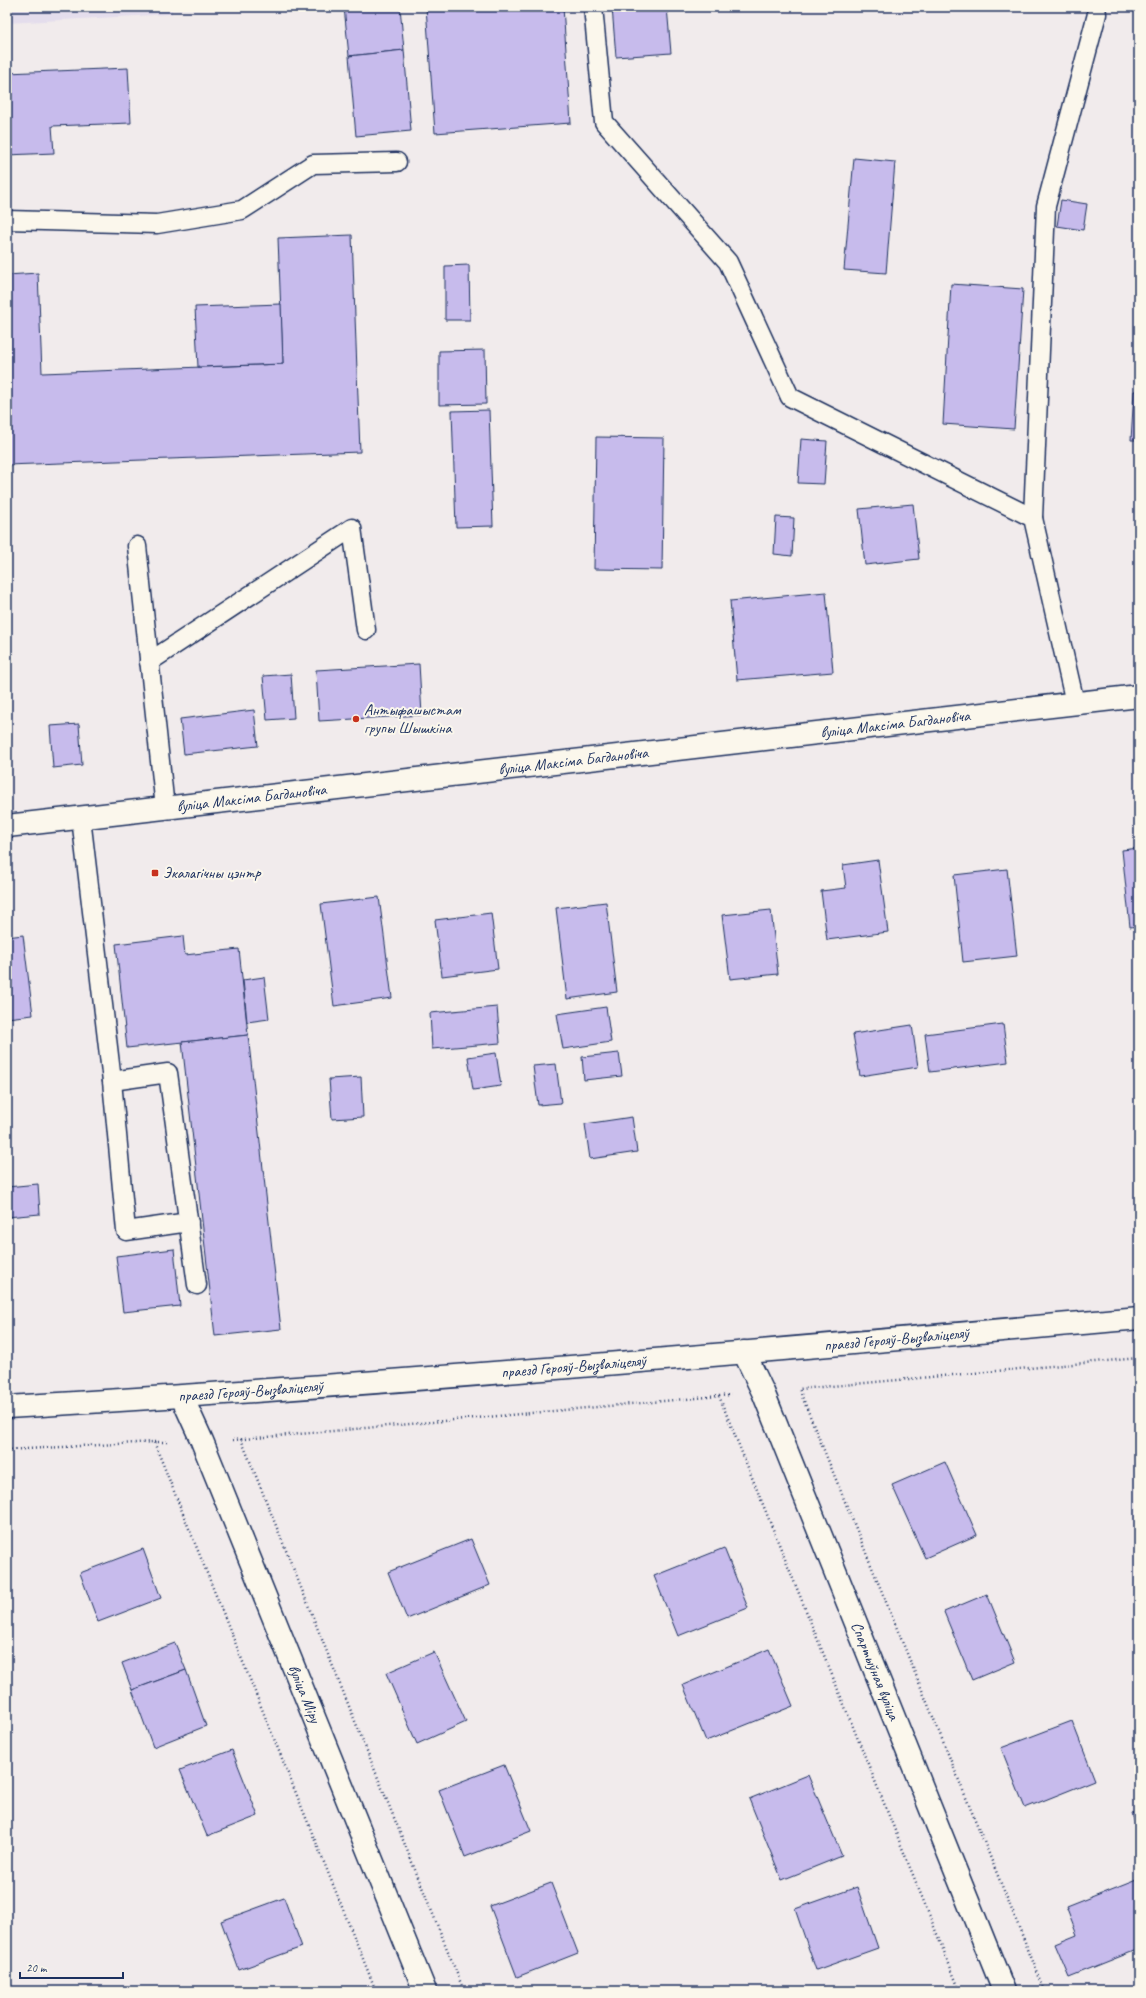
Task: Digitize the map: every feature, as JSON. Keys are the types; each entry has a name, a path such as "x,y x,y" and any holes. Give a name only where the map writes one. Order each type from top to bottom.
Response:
{"street":[{"name":"вуліца Максіма Багдановіча","path":"7,826 1139,696"},
{"name":"праезд Герояў-Вызваліцеляў","path":"7,1407 182,1397 744,1352 1139,1318"},
{"name":"Спартыўная вуліца","path":"744,1352 763,1392 1004,1991"},
{"name":"вуліца Міру","path":"182,1397 202,1441 425,1991"}],"lane":[{"path":"593,7 604,122 728,262 790,397 1033,518"},
{"path":"1075,703 1033,518 1046,206 1097,14 1096,7"},
{"path":"7,220 157,224 242,210 314,164 397,162"},
{"path":"149,662 352,528 366,630"},
{"path":"137,546 165,808"},
{"path":"81,818 112,1081 126,1231 189,1222"},
{"path":"112,1081 168,1073 198,1285"}],"path":[{"path":"1045,1991 799,1389 1139,1358"},
{"path":"464,1991 241,1439 719,1396 960,1991"},
{"path":"7,1450 154,1442 376,1991"}],"shaded area":[{"path":"7,7 172,7 172,14 7,23"}],"building":[{"path":"344,7 400,7 404,50 349,56"},
{"path":"426,7 563,7 571,123 435,133"},
{"path":"612,7 667,7 671,53 616,57"},
{"path":"404,50 411,131 356,136 349,56"},
{"path":"128,68 131,123 52,126 54,153 7,155 7,73"},
{"path":"854,158 895,162 886,273 844,270"},
{"path":"1061,200 1087,204 1083,230 1057,226"},
{"path":"352,235 360,452 7,465 7,275 38,273 42,373 283,364 278,238"},
{"path":"469,265 470,320 445,320 445,266"},
{"path":"951,284 1023,289 1014,429 943,424"},
{"path":"281,304 283,364 198,367 195,307"},
{"path":"485,350 486,404 439,405 439,351"},
{"path":"1134,391 1139,391 1139,440 1131,440"},
{"path":"489,410 493,526 456,527 452,411"},
{"path":"596,437 664,438 662,570 594,569"},
{"path":"801,439 827,441 824,484 798,483"},
{"path":"913,504 919,559 865,565 859,509"},
{"path":"776,517 794,518 792,556 774,554"},
{"path":"826,592 833,672 737,680 730,601"},
{"path":"419,664 422,715 319,721 316,670"},
{"path":"291,674 294,718 267,720 263,676"},
{"path":"254,710 258,746 184,754 180,719"},
{"path":"79,724 82,765 53,768 50,726"},
{"path":"1139,848 1139,926 1130,927 1122,850"},
{"path":"878,860 888,932 827,940 821,891 846,888 843,865"},
{"path":"1007,869 1017,956 963,962 954,875"},
{"path":"379,897 392,998 334,1006 321,904"},
{"path":"606,902 617,992 567,999 556,908"},
{"path":"771,910 778,974 730,979 722,915"},
{"path":"491,913 498,969 442,976 435,920"},
{"path":"23,935 33,1015 7,1018 7,937"},
{"path":"183,936 185,955 239,949 248,1035 127,1048 116,944"},
{"path":"264,977 269,1019 247,1022 243,980"},
{"path":"497,1007 500,1043 432,1049 430,1013"},
{"path":"606,1007 611,1042 563,1049 557,1014"},
{"path":"1003,1024 1008,1062 930,1072 925,1034"},
{"path":"912,1025 918,1067 860,1076 853,1034"},
{"path":"248,1035 281,1329 215,1336 182,1042"},
{"path":"1136,1035 1139,1035 1139,1069"},
{"path":"496,1053 501,1086 473,1090 468,1057"},
{"path":"619,1053 622,1076 584,1080 582,1057"},
{"path":"556,1064 561,1103 538,1105 533,1066"},
{"path":"361,1077 363,1117 332,1119 329,1079"},
{"path":"632,1117 637,1152 590,1159 585,1124"},
{"path":"38,1184 40,1214 7,1217 7,1187"},
{"path":"174,1249 180,1306 123,1312 116,1256"},
{"path":"945,1462 977,1535 925,1558 892,1485"},
{"path":"471,1539 490,1585 407,1619 388,1572"},
{"path":"724,1548 748,1608 678,1636 654,1576"},
{"path":"143,1549 161,1598 98,1622 80,1573"},
{"path":"987,1594 1015,1662 972,1680 944,1612"},
{"path":"175,1643 186,1670 132,1690 122,1663"},
{"path":"769,1649 793,1706 706,1741 683,1685"},
{"path":"434,1652 466,1722 417,1744 386,1673"},
{"path":"186,1670 206,1726 153,1747 132,1690"},
{"path":"1072,1721 1095,1780 1025,1808 1001,1748"},
{"path":"232,1750 258,1816 207,1836 180,1770"},
{"path":"504,1765 531,1831 465,1857 439,1790"},
{"path":"808,1775 842,1856 782,1880 749,1799"},
{"path":"1139,1812 1139,1837 1132,1814"},
{"path":"1139,1878 1139,1949 1069,1977 1055,1944 1077,1935 1066,1907"},
{"path":"551,1883 578,1953 517,1977 490,1906"},
{"path":"857,1887 878,1948 816,1970 795,1909"},
{"path":"284,1898 302,1947 239,1970 221,1921"}],"place":[{"name":"Антыфашыстам групы Шышкіна","path":"356,719"},
{"name":"Экалагічны цэнтр","path":"155,873"}]}
